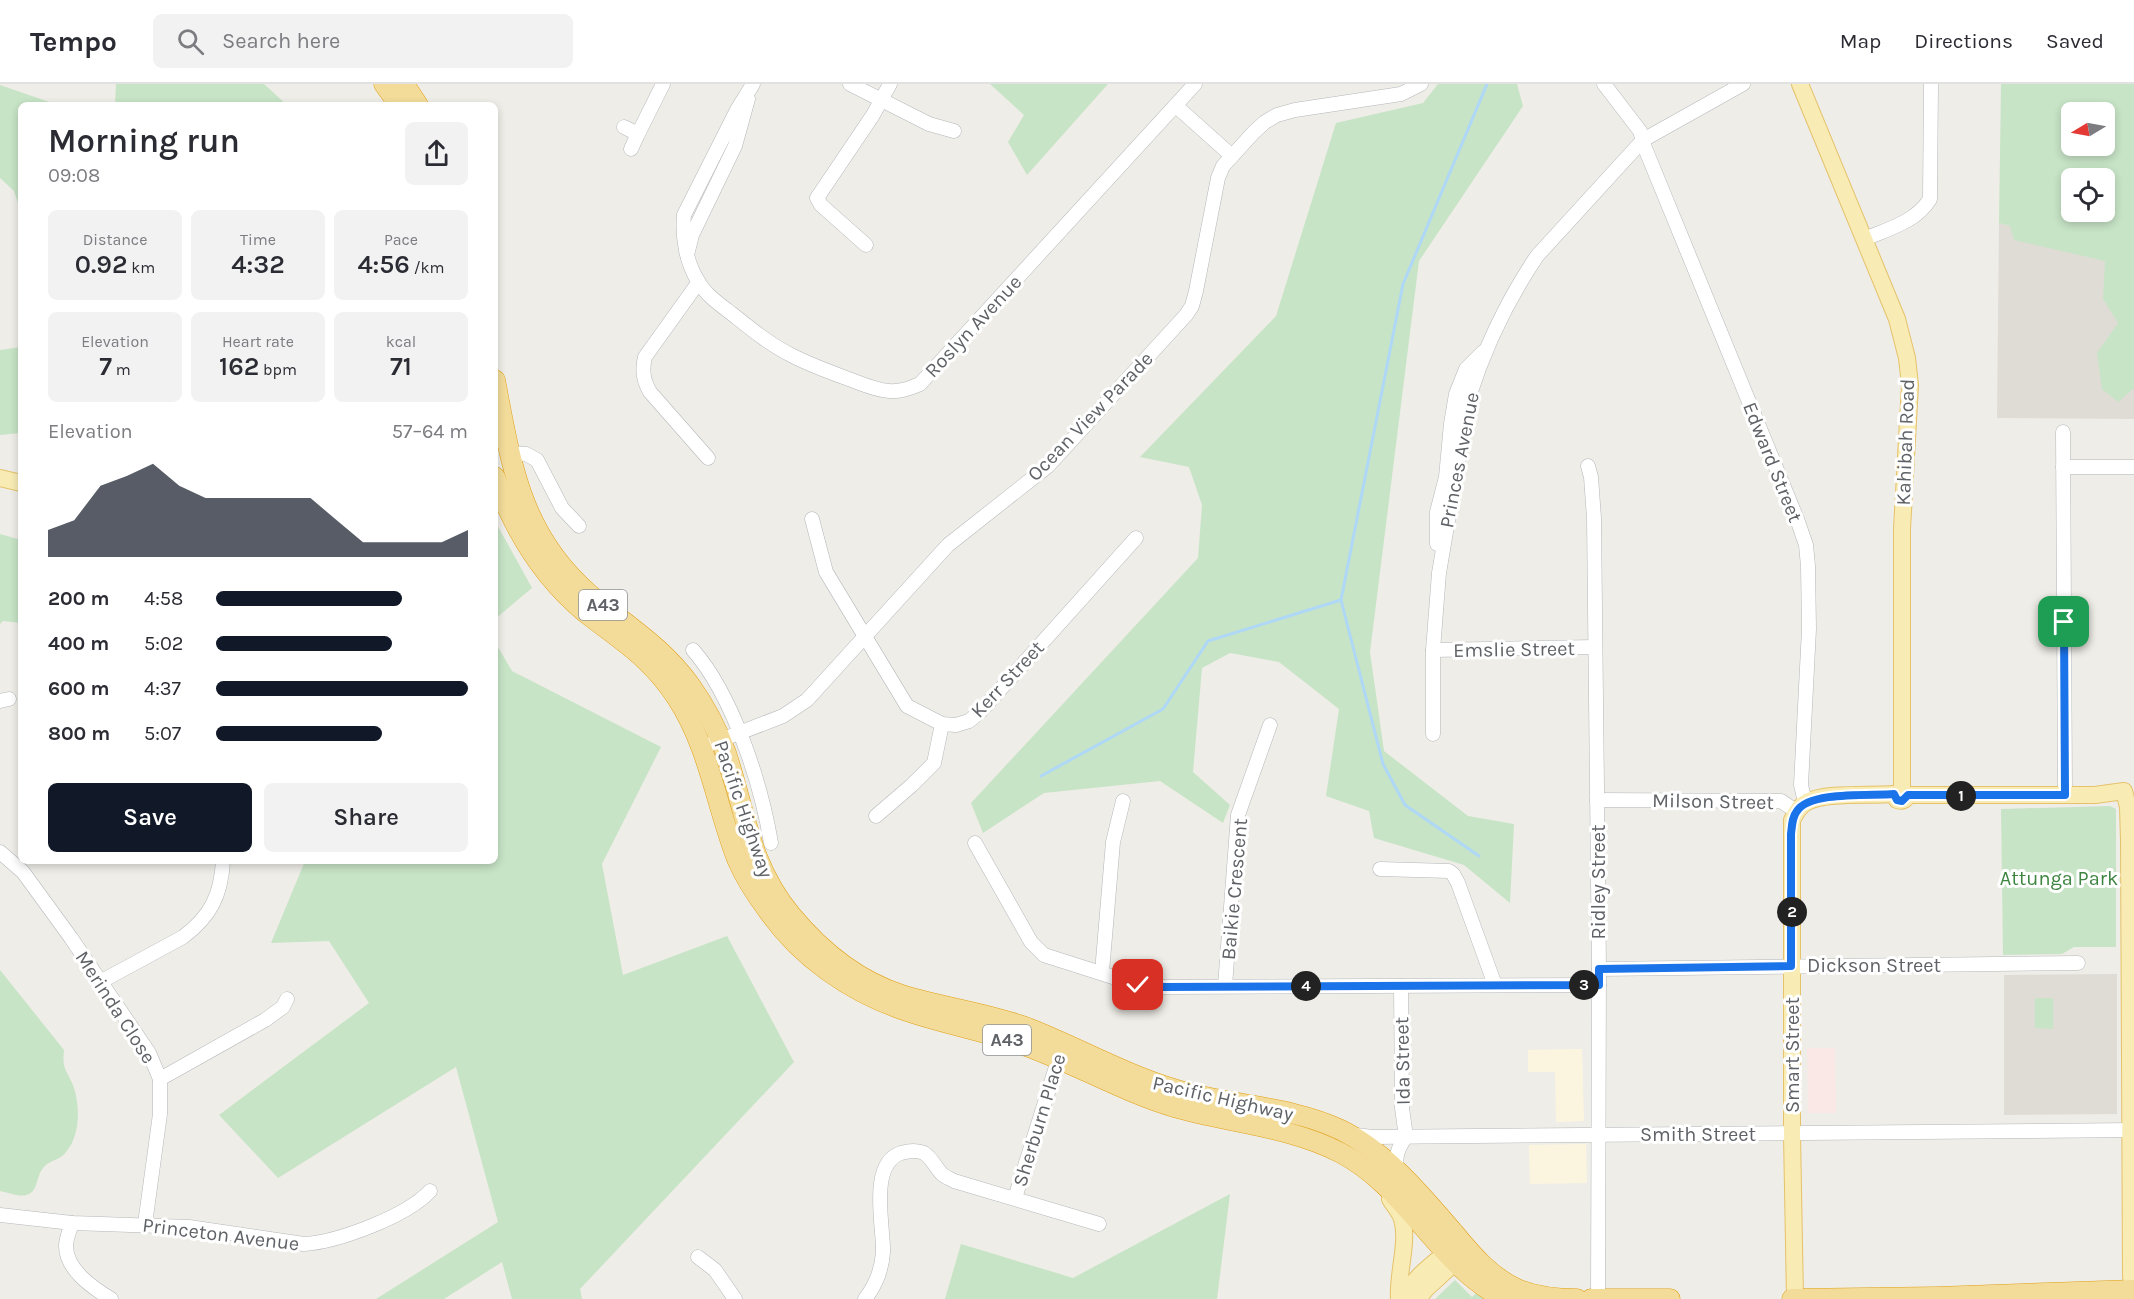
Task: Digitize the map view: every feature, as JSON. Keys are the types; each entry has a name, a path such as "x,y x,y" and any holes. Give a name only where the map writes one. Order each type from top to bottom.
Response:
{"highway":[{"path":"384,84 397,102"},
{"path":"404,84 416,102"},
{"name":"Pacific Highway","path":"498,411 502,453 528,513 553,555 568,574 588,593 655,645 675,666 707,712 739,863 769,912 802,951 825,969 872,997 899,1009 1022,1044 1060,1051 1191,1094 1300,1115 1348,1134 1373,1151 1397,1172 1482,1286 1505,1299"},
{"name":"Pacific Highway","path":"498,485 523,539 548,575 579,607 634,648 659,674 691,720 712,744"},
{"name":"Pacific Highway","path":"1060,1051 1106,1082 1177,1108 1294,1134 1340,1153 1369,1172 1458,1251 1496,1276 1520,1290 1543,1297 1577,1299"},
{"path":"1794,1299 2134,1292"},
{"path":"1591,1299 1670,1299"}],"main road":[{"name":"Kahibah Road","path":"1800,84 1897,320 1907,358 1910,385 1902,529 1901,791"},
{"path":"0,478 18,482"},
{"path":"1801,807 1818,798 1901,791 2102,795 2129,787 2134,1292"},
{"name":"Smart Street","path":"1794,1299 1791,834 1792,820 1801,807"},
{"path":"1369,1172 1400,1214 1404,1224 1401,1299"},
{"path":"1401,1299 1423,1273 1458,1251"},
{"path":"1418,1299 1458,1251"}],"street":[{"path":"630,149 663,84"},
{"path":"850,84 929,124 954,130"},
{"path":"866,245 817,198 890,84"},
{"name":"Roslyn Avenue","path":"752,88 737,110 684,215 682,232 687,254 698,282 755,333 791,355 879,390 892,391 908,389 920,384 1195,84"},
{"name":"Ocean View Parade","path":"712,744 795,709 807,700 948,545 1048,466 1186,315 1196,291 1218,178 1223,166 1265,122 1277,115 1295,110 1401,94 1421,84"},
{"name":"Edward Street","path":"1604,84 1640,131 1806,545 1809,629 1801,807"},
{"name":"Princes Avenue","path":"1433,734 1432,650 1438,573 1469,397 1487,349 1523,277 1538,256 1643,140 1743,84"},
{"path":"1864,239 1914,218 1924,210 1930,199 1931,84"},
{"path":"1176,106 1232,156"},
{"path":"624,127 638,134"},
{"path":"698,282 645,357 643,367 646,385 651,392 708,458"},
{"path":"2062,432 2065,795"},
{"path":"502,453 526,454 537,460 562,508 579,526"},
{"name":"Ridley Street","path":"1588,466 1594,518 1599,969 1598,1299"},
{"path":"2063,467 2134,467"},
{"name":"Kerr Street","path":"812,519 826,572 907,706 942,724 956,725 969,721 980,712 1136,538"},
{"name":"Emslie Street","path":"1432,650 1594,647"},
{"name":"Pacific Highway","path":"693,650 713,676 740,733 759,789 771,843"},
{"path":"876,816 912,785 933,763 942,724"},
{"name":"Baikie Crescent","path":"1226,986 1238,815 1270,725"},
{"name":"Milson Street","path":"1597,800 1781,801 1801,807"},
{"path":"1102,972 1113,842 1123,801"},
{"path":"975,843 1031,942 1038,950 1044,955 1138,985 1164,987 1599,985"},
{"name":"Merinda Close","path":"0,852 23,872 149,1053 160,1079 160,1114 145,1224"},
{"path":"23,872 31,864"},
{"path":"100,982 183,937 195,928 206,916 220,889 223,864"},
{"path":"1380,869 1449,871 1453,874 1495,985"},
{"name":"Dickson Street","path":"1599,969 2078,963"},
{"name":"Ida Street","path":"1401,986 1402,1108 1406,1137"},
{"path":"160,1079 265,1020 283,1007 287,999"},
{"name":"Sherburn Place","path":"1015,1198 1060,1051"},
{"name":"Smith Street","path":"1348,1134 1406,1137 2132,1130"},
{"path":"1397,1172 1395,1157 1406,1137"},
{"name":"Sherburn Place","path":"865,1299 879,1272 883,1252 878,1200 885,1174 896,1155 909,1151 923,1153 942,1174 954,1181 1099,1224"},
{"name":"Princeton Avenue","path":"0,1215 72,1223 189,1227 304,1244 322,1243 407,1209 421,1201 430,1191"},
{"path":"72,1223 66,1246 68,1256 76,1271 88,1283 111,1299"},
{"path":"698,1257 715,1270 735,1299"}],"shaded area":[{"path":"1999,223 2134,258 2134,419 1997,418"},
{"path":"2117,974 2117,1114 2004,1115 2004,975"},
{"path":"1807,1048 1835,1048 1836,1113 1808,1113"},
{"path":"1582,1049 1584,1121 1556,1122 1555,1072 1528,1072 1528,1050"},
{"path":"1586,1144 1587,1183 1530,1184 1529,1145"}],"green space":[{"path":"116,84 264,84 284,102 115,102"},
{"path":"990,84 1108,84 1027,175 1008,142 1024,115"},
{"path":"1438,84 1517,84 1523,106 1419,261 1370,652 1384,751 1468,816 1514,824 1510,903 1464,865 1374,838 1369,811 1326,796 1339,709 1279,662 1230,653 1202,668 1193,772 1230,805 1223,823 1160,781 1044,793 983,833 971,803 1198,558 1202,505 1189,467 1140,457 1276,316 1336,123 1423,103"},
{"path":"2001,84 2134,84 2134,388 2118,402 2102,389 2097,353 2118,323 2103,299 2105,261 2014,240 2010,226 1999,223"},
{"path":"0,85 49,102 18,102 18,203 14,191 0,178"},
{"path":"18,347 18,433 0,435 0,350"},
{"path":"498,526 532,588 498,616"},
{"path":"0,534 18,539 18,623 3,621 0,624"},
{"path":"498,647 512,671 661,747 602,864 623,975 727,936 794,1062 580,1289 582,1299 512,1299 502,1262 444,1299 376,1299 498,1222 456,1067 278,1178 219,1115 369,1003 329,941 271,943 304,864 498,864"},
{"name":"Attunga Park","path":"2110,806 2116,809 2116,947 2074,947 2062,954 2003,955 2001,809"},
{"path":"0,970 64,1050 64,1065 73,1085 78,1110 77,1128 71,1145 64,1155 43,1168 30,1194 21,1196 0,1191"},
{"path":"2035,998 2053,998 2053,1029 2035,1028"},
{"path":"1230,1194 1217,1299 945,1299 961,1244 1073,1278"},
{"path":"1455,1280 1472,1297 1477,1292 1485,1299 1435,1299"}],"waterway":[{"path":"1479,856 1405,805 1383,764 1341,600 1403,284 1487,84"},
{"path":"1041,776 1163,709 1208,641 1341,600"}],"route":[{"path":"1138,985 1164,987 1599,985 1599,969 1791,966 1792,820 1796,811 1805,802 1833,796 1894,794 1897,800 1902,801 1908,795 2065,795 2064,622"}]}
